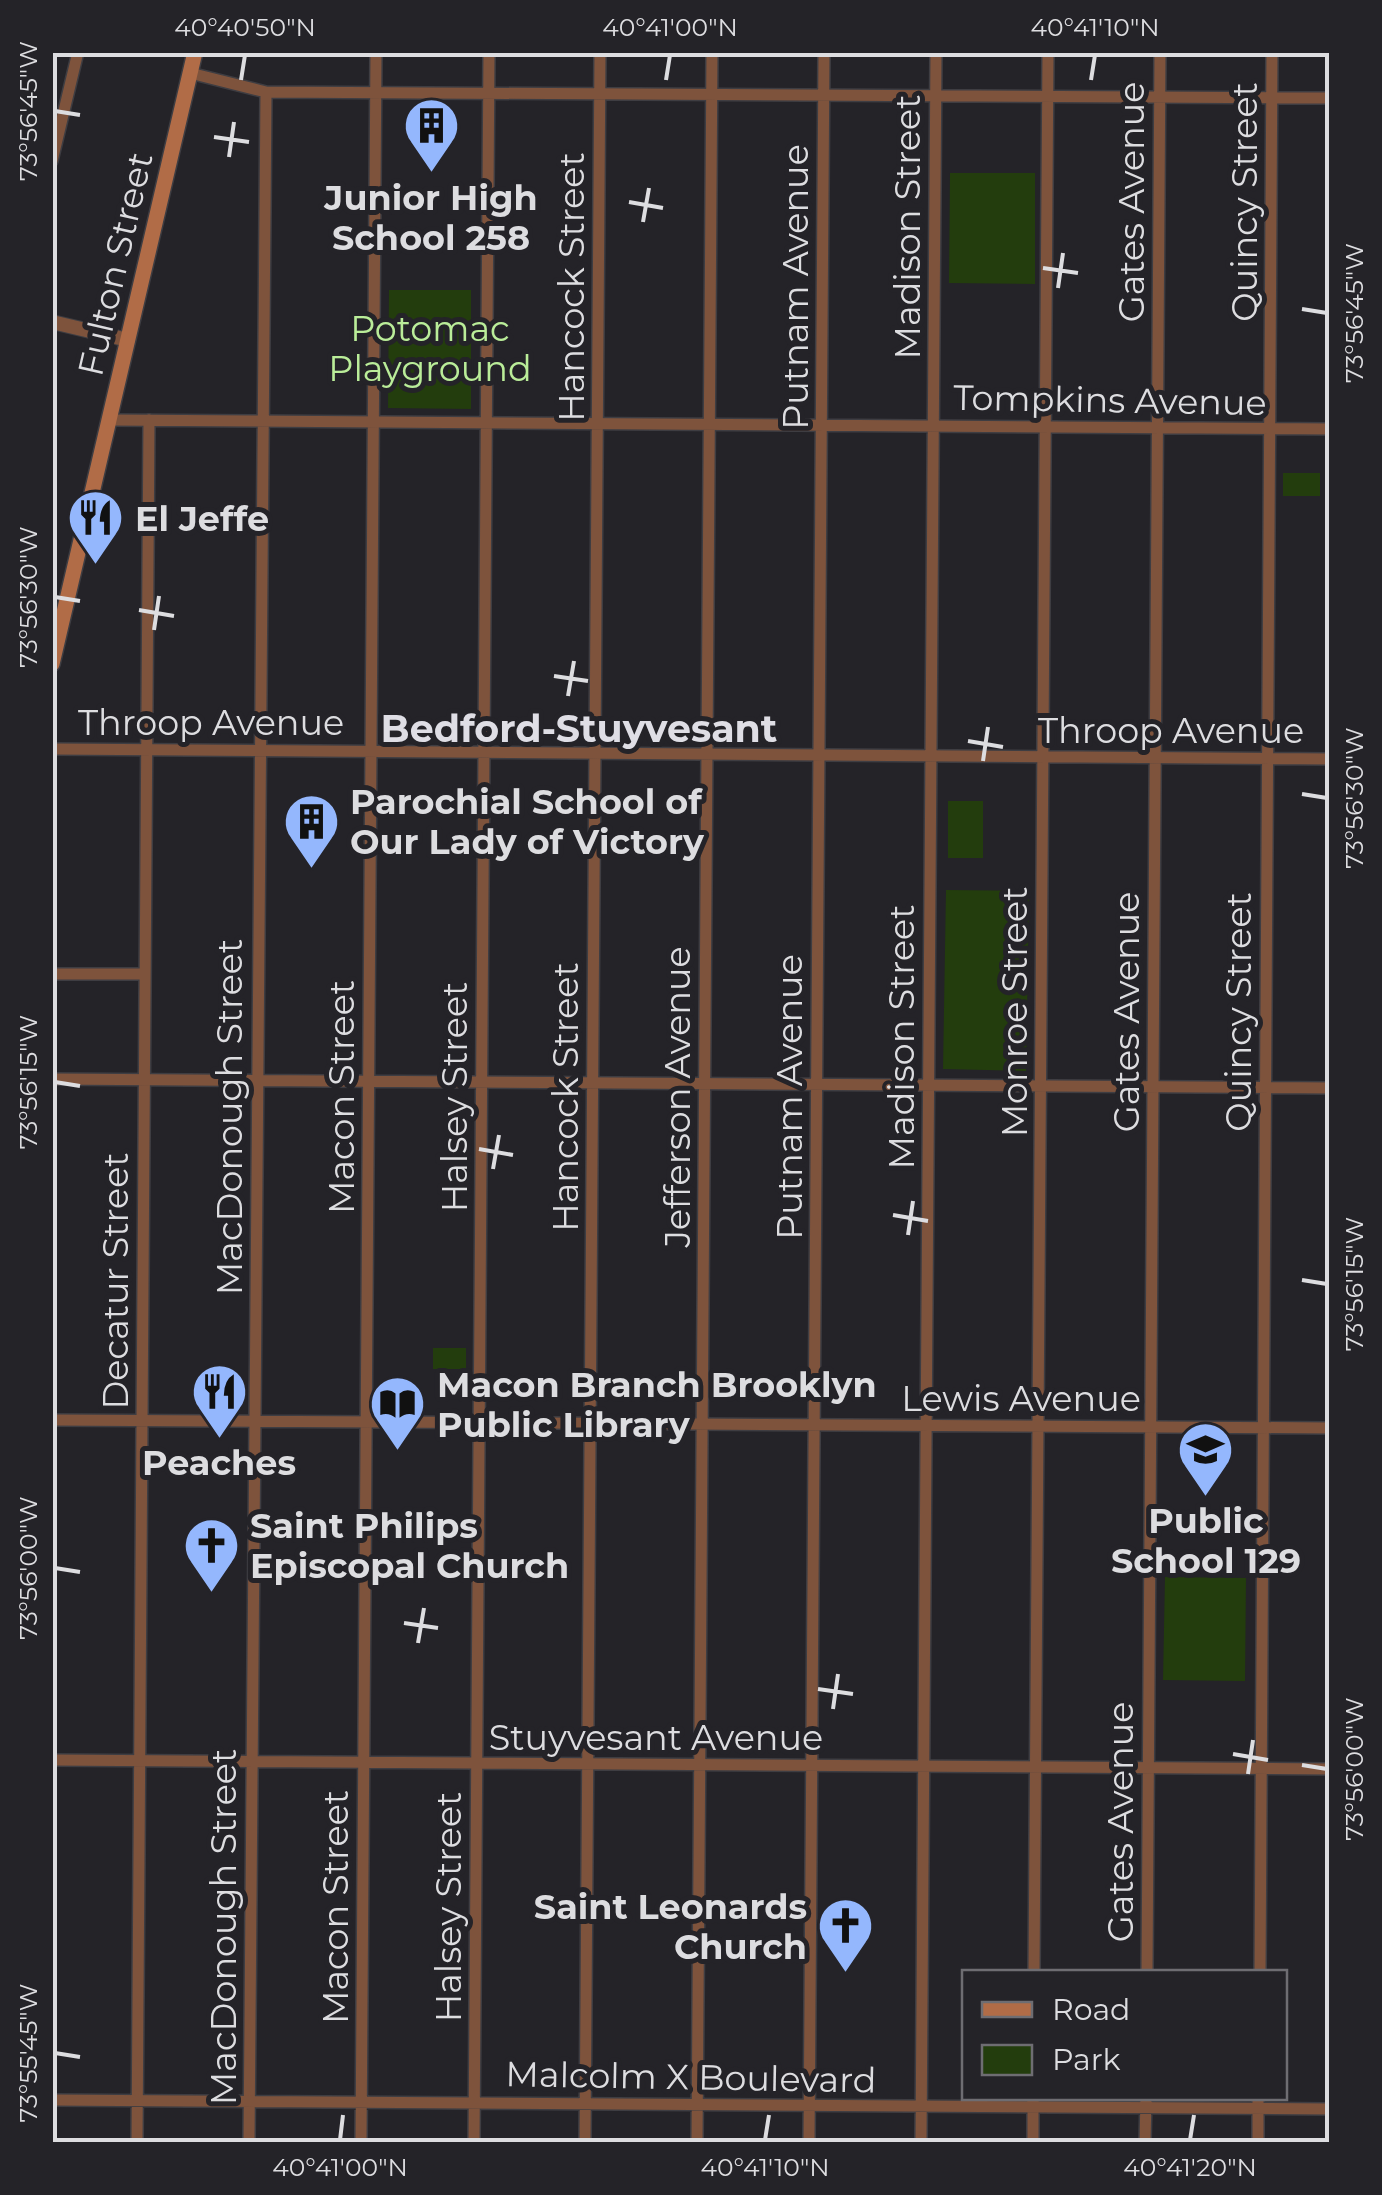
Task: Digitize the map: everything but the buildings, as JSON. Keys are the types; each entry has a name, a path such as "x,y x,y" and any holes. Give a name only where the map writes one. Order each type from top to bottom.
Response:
{"main road":[{"name":"Fulton Street","path":"54,655 194,52"}],"street":[{"path":"52,162 78,52"},
{"name":"Macon Street","path":"361,2142 376,52"},
{"name":"Halsey Street","path":"474,2142 489,52"},
{"name":"Hancock Street","path":"585,2142 600,52"},
{"name":"Jefferson Avenue","path":"697,2142 712,52"},
{"name":"Putnam Avenue","path":"809,2142 824,52"},
{"name":"Madison Street","path":"921,2142 936,52"},
{"name":"Monroe Street","path":"1034,1970 1048,52"},
{"name":"Gates Avenue","path":"1146,1970 1160,52"},
{"name":"Quincy Street","path":"1260,1970 1272,52"},
{"path":"190,73 266,92 1330,98"},
{"name":"MacDonough Street","path":"249,2142 266,92"},
{"path":"52,322 128,340"},
{"name":"Tompkins Avenue","path":"109,420 1330,429"},
{"name":"Decatur Street","path":"137,2142 149,420"},
{"name":"Throop Avenue","path":"52,749 1330,758"},
{"path":"52,974 145,974"},
{"path":"52,1079 1330,1088"},
{"name":"Lewis Avenue","path":"52,1420 1330,1428"},
{"name":"Stuyvesant Avenue","path":"52,1760 1330,1768"},
{"name":"Malcolm X Boulevard","path":"52,2100 921,2106 1033,2102 1258,2103 1330,2109"},
{"path":"1033,2102 1033,2142"},
{"path":"1145,2142 1146,2103"},
{"path":"1258,2103 1258,2142"}],"green space":[{"path":"950,173 1035,173 1035,284 949,283"},
{"name":"Potomac Playground","path":"389,290 471,290 471,409 388,408"},
{"path":"1283,473 1320,473 1320,496 1283,496"},
{"path":"948,801 983,801 983,858 948,858"},
{"path":"946,890 1029,891 1026,1071 943,1069"},
{"path":"433,1348 466,1348 466,1369 433,1369"},
{"path":"1165,1577 1246,1578 1245,1681 1163,1680"}],"place":[{"name":"Junior High School 258","path":"431,175"},
{"name":"El Jeffe","path":"96,567"},
{"name":"Parochial School of Our Lady of Victory","path":"311,870"},
{"name":"Peaches","path":"219,1440"},
{"name":"Macon Branch Brooklyn Public Library","path":"398,1453"},
{"name":"Public School 129","path":"1206,1498"},
{"name":"Saint Philips Episcopal Church","path":"211,1594"},
{"name":"Saint Leonards Church","path":"846,1975"}],"district":[{"name":"Bedford-Stuyvesant","path":"579,728"}]}
